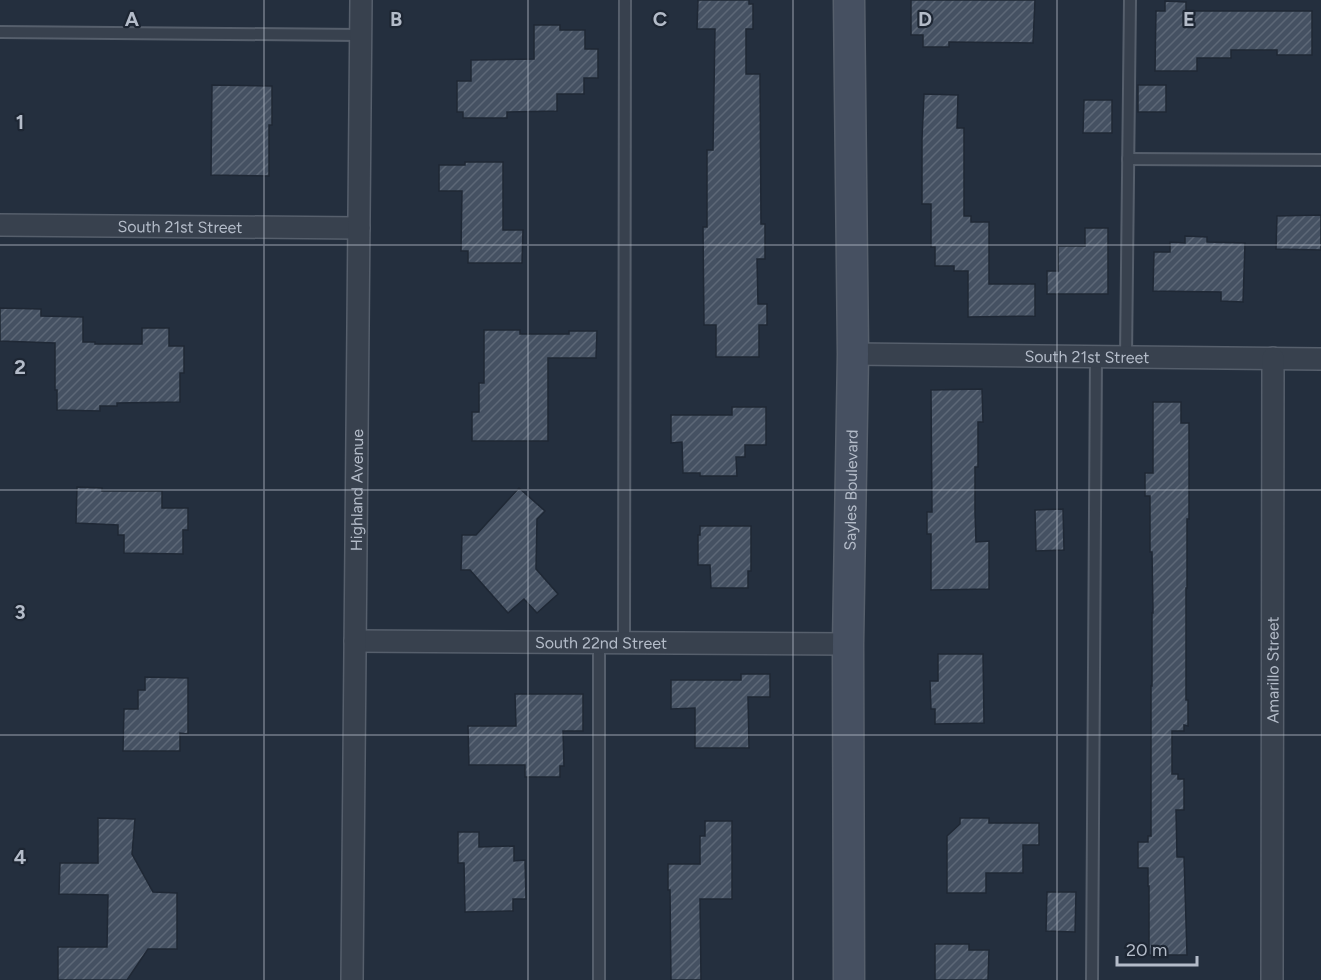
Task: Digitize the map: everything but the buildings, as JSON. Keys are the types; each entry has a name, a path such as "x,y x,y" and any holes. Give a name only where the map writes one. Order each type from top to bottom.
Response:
{"main road":[{"name":"Sayles Boulevard","path":"849,0 853,354 848,644 849,980"}],"street":[{"name":"Highland Avenue","path":"352,980 361,0"},
{"name":"South 21st Street","path":"0,225 359,228"},
{"name":"South 21st Street","path":"853,354 1321,359"},
{"name":"Amarillo Street","path":"1272,980 1273,358"},
{"name":"South 22nd Street","path":"355,641 848,644"}],"lane":[{"path":"624,642 625,0"},
{"path":"1126,357 1130,0"},
{"path":"0,32 360,35"},
{"path":"1128,159 1321,160"},
{"path":"1092,980 1096,356"},
{"path":"599,642 599,980"}]}
